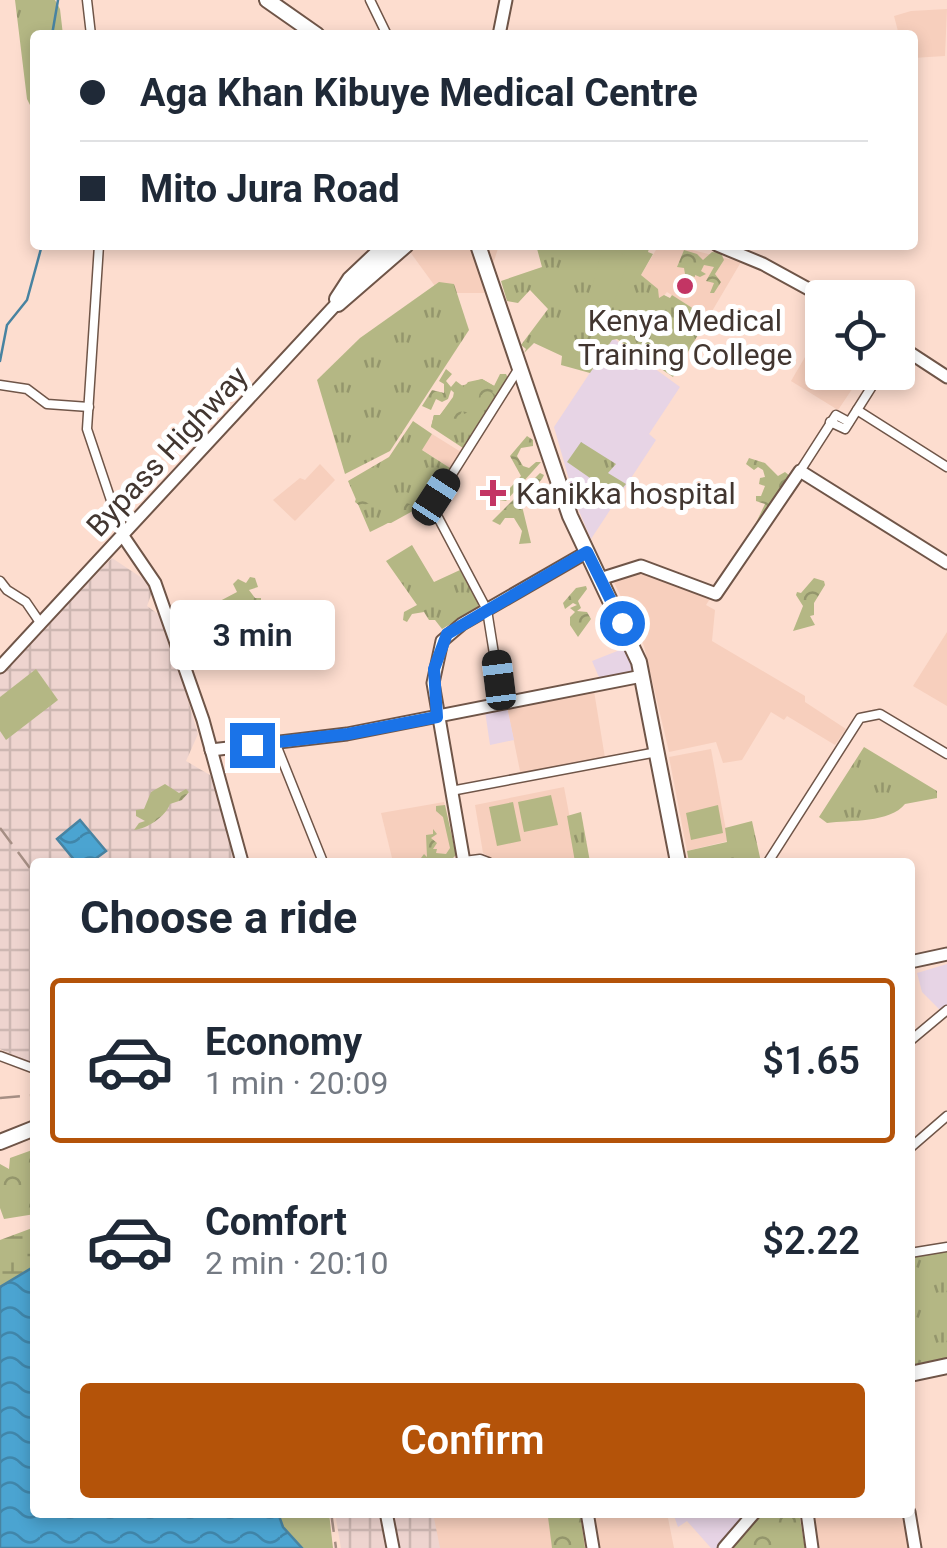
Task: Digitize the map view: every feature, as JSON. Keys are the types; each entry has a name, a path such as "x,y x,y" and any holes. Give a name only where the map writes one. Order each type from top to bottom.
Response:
{"highway":[{"path":"265,0 308,30"},
{"path":"335,305 350,280 381,250"},
{"path":"335,305 400,250"},
{"path":"481,250 582,555 635,652 679,858"},
{"path":"481,250 572,515 637,651 679,858"},
{"path":"0,1144 30,1132"},
{"path":"915,1373 947,1367"}],"main road":[{"path":"500,30 506,0"},
{"name":"Bypass Highway","path":"0,665 123,538 353,285 392,250"},
{"path":"729,250 805,287"},
{"path":"915,357 947,377"},
{"path":"603,578 641,566 716,594 800,471 947,563"},
{"path":"123,538 155,584 211,750 241,858"},
{"path":"462,858 432,683 442,641 447,634 582,555"},
{"path":"211,750 348,734 642,676"},
{"path":"915,961 947,954"},
{"path":"387,1518 393,1548"},
{"path":"588,1518 593,1548"},
{"path":"724,1548 750,1518"},
{"path":"807,1518 812,1547"},
{"path":"910,1518 915,1548"}],"street":[{"path":"87,0 90,30"},
{"path":"370,0 385,30"},
{"path":"99,250 87,432 123,538"},
{"path":"502,704 487,610 432,506 519,368"},
{"path":"0,386 27,388 47,404 90,407"},
{"path":"800,471 830,422 845,429 870,390"},
{"path":"857,410 947,467"},
{"path":"0,581 6,590 26,602 40,624"},
{"path":"771,858 860,718 880,714 947,754"},
{"path":"275,742 321,858"},
{"path":"451,791 657,752"},
{"path":"915,1037 947,1010"},
{"path":"0,1056 30,1067"},
{"path":"915,1144 947,1116"},
{"path":"915,1252 947,1247"}],"shaded area":[{"path":"947,9 945,56 918,58 918,30 898,30 894,16"},
{"path":"409,250 497,250 484,293 440,293"},
{"name":"Kenya Medical Training College","path":"656,250 692,250 741,262 708,318 667,292 649,312 641,275"},
{"path":"613,338 680,387 649,434 656,440 591,539 576,504 554,427"},
{"path":"805,357 805,390 791,381"},
{"path":"806,390 852,390 838,410"},
{"path":"432,434 461,452 450,468 421,449"},
{"path":"320,464 335,480 295,521 273,500 300,478 305,480"},
{"path":"112,558 154,586 147,606 158,614 171,643 198,734 186,761 210,775 237,858 30,858 30,1063 0,1049 0,675"},
{"path":"640,572 711,597 706,605 715,610 712,641 805,696 805,702 846,729 835,745 787,716 784,720 771,712 742,760 723,763 716,742 669,752 644,646 612,578"},
{"path":"947,632 947,706 913,686"},
{"path":"625,648 634,673 601,682 592,661"},
{"path":"594,691 605,758 521,776 507,707"},
{"path":"507,707 514,740 490,745 485,711"},
{"path":"711,749 728,841 687,851 669,757"},
{"path":"564,787 577,858 491,858 483,853 475,805"},
{"path":"444,802 456,856 392,858 381,813"},
{"path":"947,964 947,1006 941,1011 922,992 917,973"},
{"path":"336,1518 434,1518 440,1548 341,1548"},
{"path":"385,1518 668,1518 674,1548 389,1548"},
{"path":"675,1518 743,1518 716,1548 711,1548 687,1521 678,1527"},
{"path":"808,1518 913,1518 919,1548 812,1548"}],"green space":[{"path":"15,0 55,0 62,30 30,30 30,105"},
{"path":"537,250 649,250 653,254 641,275 658,289 659,298 672,295 708,318 673,377 617,339 612,340 590,373 561,365 562,356 534,343 524,353 526,349 521,345 548,309 530,290 518,303 507,301 501,281 542,267"},
{"path":"602,250 614,250 629,257 609,317 586,310"},
{"path":"684,250 703,260 712,252 721,253 724,260 715,274 721,282 714,293 710,293 714,283 706,281 714,267 704,265 701,271 706,274 695,277 677,267"},
{"path":"439,282 454,284 469,330 390,451 345,474 317,380 360,338"},
{"path":"446,369 452,374 446,381 451,387 456,381 464,387 482,379 498,388 492,392 496,396 492,400 481,395 479,404 487,408 478,412 479,420 473,423 474,414 464,414 463,409 458,419 446,418 436,428 431,427 434,415 440,415 453,399 458,400 457,408 462,409 462,400 451,390 448,399 436,399 431,410 422,406 432,390 444,393 444,384 439,381"},
{"path":"500,374 508,378 463,448 431,427 434,415 440,415 453,397 456,382 461,386 482,379 494,386"},
{"path":"413,421 432,434 422,450 450,468 416,507 370,532 348,481 389,457"},
{"path":"527,436 533,440 533,446 521,448 517,456 529,468 541,462 506,501 499,500 521,476 510,456"},
{"path":"581,442 616,464 608,473 626,484 616,496 567,462"},
{"path":"749,458 765,463 778,476 785,472 790,476 753,529 765,504 756,501 756,496 761,496 765,486 759,484 760,478 765,477 763,470 746,464"},
{"path":"540,473 544,475 542,479 521,502 531,543 519,544 522,531 514,518 505,518 500,525 492,521"},
{"path":"384,487 396,493 391,504 385,495 381,500 393,514 403,502 420,507 385,523 381,519 384,511 377,501 360,506 355,502 357,495 368,498"},
{"path":"412,545 434,582 460,570 478,608 442,629 424,612 412,614 407,622 403,620 404,612 417,605 386,561"},
{"path":"250,577 255,578 258,587 249,590 255,598 261,598 261,603 249,615 242,608 234,616 234,603 218,602 237,592 233,584 238,579 246,583"},
{"path":"814,578 825,585 814,603 814,615 810,616 815,625 793,631 803,606 797,592 801,593"},
{"path":"586,586 577,611 587,612 591,619 578,637 570,625 575,612 570,608 577,605 573,603 565,609 563,603 576,588"},
{"path":"211,603 209,621 223,615 228,633 220,639 214,635 211,641 205,640 204,627 191,612 196,606 200,610"},
{"path":"36,669 58,700 6,740 0,731 0,697"},
{"path":"864,747 937,791 937,798 905,804 880,818 827,823 819,817"},
{"path":"165,784 179,793 186,789 189,792 182,800 170,804 155,821 134,830 145,821 136,816 136,810 144,809 151,792"},
{"path":"551,795 558,825 524,832 518,802"},
{"path":"513,802 521,841 497,846 489,807"},
{"path":"445,805 456,855 453,858 421,858 424,854 427,857 426,835 433,834 433,829 437,834 431,838 437,843 433,849 437,849 436,853 446,854 450,848 443,817 436,806"},
{"path":"718,805 723,833 691,840 686,813"},
{"path":"581,812 589,858 574,858 567,816"},
{"path":"752,821 760,858 688,858 687,851 727,842 725,828"},
{"path":"30,1151 30,1215 4,1219 0,1208 0,1164 9,1169 10,1158"},
{"path":"30,1229 30,1269 0,1287 0,1240"},
{"path":"947,1249 947,1359 915,1364 915,1255"},
{"path":"280,1518 330,1518 333,1548 302,1548"},
{"path":"548,1518 581,1518 585,1548 552,1548"},
{"path":"758,1518 800,1518 805,1548 732,1548"}],"water":[{"path":"80,820 106,851 96,858 73,858 57,839"},
{"path":"30,1269 30,1518 280,1518 302,1548 0,1548 0,1287"}],"waterway":[{"path":"53,30 58,0"},
{"path":"0,361 7,325 27,300 41,250"}],"railway":[{"path":"0,828 30,868"},
{"path":"0,1098 30,1095"},
{"path":"332,1518 336,1548"}],"place":[{"name":"Kenya Medical Training College","path":"685,286"},
{"name":"Kanikka hospital","path":"493,493"}],"route":[{"path":"252,745 348,734 437,717 432,683 437,654 447,634 587,552 622,623"}]}
